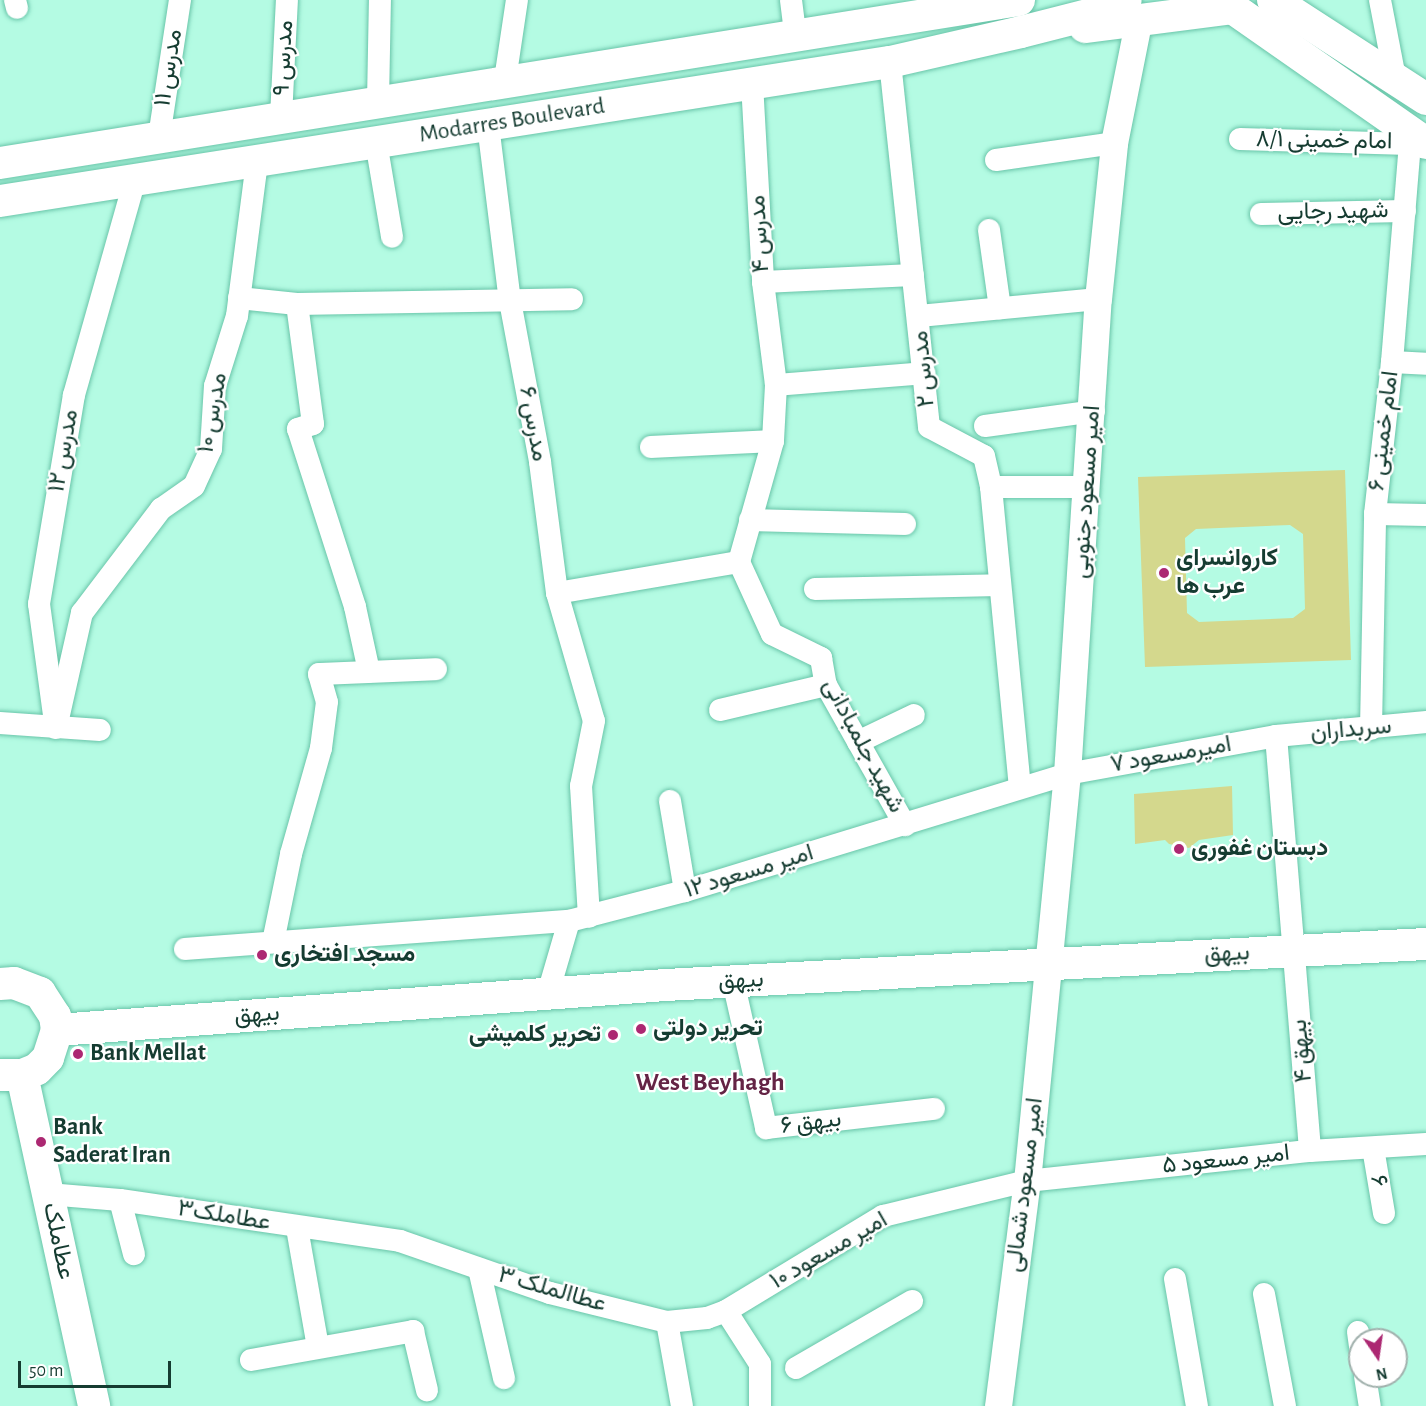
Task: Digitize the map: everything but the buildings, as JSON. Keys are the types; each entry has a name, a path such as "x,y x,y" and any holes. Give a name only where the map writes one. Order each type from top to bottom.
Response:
{"main road":[{"name":"Modarres Boulevard","path":"0,162 795,33 896,8 1019,0"},
{"path":"1273,0 1426,99"},
{"name":"Modarres Boulevard","path":"0,201 890,62 1107,10 1132,11 1228,4"},
{"path":"1228,4 1415,140"},
{"path":"488,124 493,82"},
{"name":"بیهق","path":"57,1030 733,981 1426,944"},
{"path":"0,984 14,983 40,993 55,1016 57,1030 48,1058 11,1075"},
{"name":"عطاملک","path":"11,1075 48,1194 94,1406"}],"street":[{"name":"مدرس ۱۱","path":"159,137 180,0"},
{"name":"مدرس ۹","path":"281,117 287,0"},
{"path":"378,101 380,0"},
{"path":"493,82 517,0"},
{"path":"790,0 795,33"},
{"path":"1380,0 1395,78"},
{"name":"امیر مسعود جنوبی","path":"1049,964 1067,774 1094,411 1098,299 1114,143 1132,11"},
{"name":"مدرس ۲","path":"890,62 926,373 929,427 984,456 991,487 1020,787"},
{"name":"مدرس ۴","path":"752,83 763,282 776,384"},
{"name":"مدرس ۶","path":"488,124 510,302 540,462 557,593 594,721 581,786 579,919"},
{"name":"امام خمینی ۸/۱","path":"1240,139 1415,140"},
{"name":"امام خمینی ۶","path":"1371,729 1375,514 1392,362 1405,210 1415,140"},
{"path":"376,142 392,237"},
{"path":"996,160 1114,143"},
{"name":"مدرس ۱۰","path":"56,728 82,613 161,509 194,486 211,449 215,386 239,298 256,161"},
{"name":"مدرس ۱۲","path":"56,728 39,604 74,395 135,180"},
{"name":"شهید رجایی","path":"1261,214 1405,210"},
{"path":"989,230 1000,308"},
{"path":"763,282 913,275"},
{"path":"239,298 297,304 510,302 572,299"},
{"path":"919,316 1098,299"},
{"path":"297,304 313,424 297,429 355,607 369,671"},
{"path":"1392,362 1426,364"},
{"path":"557,593 739,562 773,441 776,384 926,373"},
{"path":"985,426 1094,411"},
{"path":"651,447 773,441"},
{"path":"991,487 1088,487"},
{"path":"1375,514 1426,515"},
{"path":"750,520 905,524"},
{"name":"شهید جلمبادانی","path":"739,562 772,634 821,658 826,685 905,825"},
{"path":"815,589 1000,585"},
{"path":"273,942 291,854 321,748 327,702 319,674 436,669"},
{"path":"720,710 826,685"},
{"path":"858,742 914,715"},
{"name":"سربداران","path":"1276,736 1371,729 1426,722"},
{"path":"0,723 100,730"},
{"name":"امیرمسعود ۷","path":"1067,774 1276,736"},
{"name":"بیهق ۴","path":"1276,736 1310,1151"},
{"name":"امیر مسعود ۱۲","path":"185,949 579,919 685,891 1067,774"},
{"path":"670,801 685,891"},
{"path":"548,993 579,919"},
{"name":"امیر مسعود شمالی","path":"998,1406 1027,1181 1049,964"},
{"name":"بیهق ۶","path":"733,981 766,1128 934,1109"},
{"name":"امیر مسعود ۵","path":"1027,1181 1310,1151 1426,1144"},
{"name":"۶","path":"1373,1148 1384,1214"},
{"name":"امیر مسعود ۱۰","path":"717,1315 883,1216 1027,1181"},
{"name":"عطاملک۳","path":"48,1194 120,1200 297,1228 400,1241"},
{"path":"120,1200 134,1254"},
{"path":"297,1228 318,1347"},
{"name":"عطاالملک ۳","path":"400,1241 550,1293 667,1322 717,1315"},
{"path":"479,1269 504,1378"},
{"path":"1175,1279 1197,1406"},
{"path":"1264,1294 1285,1406"},
{"path":"796,1368 912,1301"},
{"path":"717,1315 760,1364 760,1406"},
{"path":"667,1322 682,1406"},
{"path":"251,1360 413,1331 427,1390"},
{"path":"1367,1388 1370,1406"}],"place":[{"name":"کاروانسرای عرب ها","path":"1164,573"},
{"name":"دبستان غفوری","path":"1179,849"},
{"name":"مسجد افتخاری","path":"262,955"},
{"name":"تحریر دولتی","path":"641,1029"},
{"name":"تحریر کلمیشی","path":"613,1035"},
{"name":"Bank Mellat","path":"78,1054"},
{"name":"Bank Saderat Iran","path":"41,1142"}],"district":[{"name":"West Beyhagh","path":"710,1083"}]}
